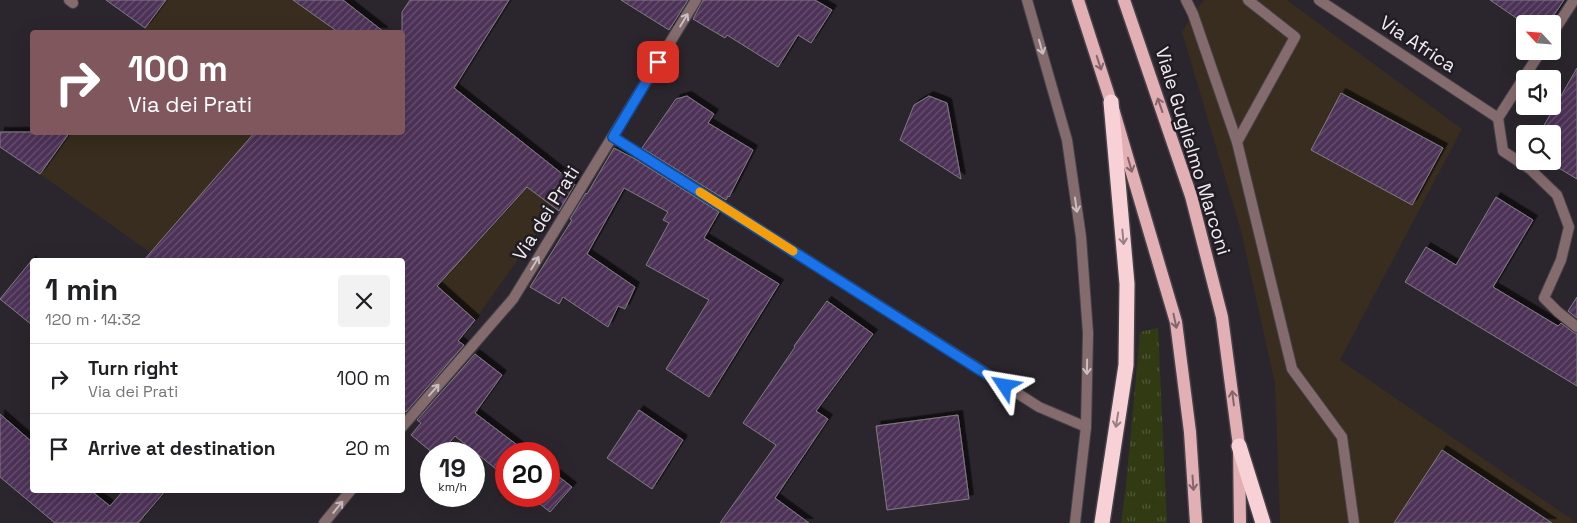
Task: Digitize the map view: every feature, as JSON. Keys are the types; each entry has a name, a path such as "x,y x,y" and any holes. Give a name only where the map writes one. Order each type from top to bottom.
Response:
{"highway":[{"path":"1102,523 1126,365 1127,284 1111,102"},
{"path":"1239,446 1263,523"}],"main road":[{"path":"1078,0 1111,102 1176,322 1190,432 1196,523"},
{"name":"Viale Guglielmo Marconi","path":"1124,0 1191,196 1222,317 1239,446 1240,523"}],"street":[{"name":"Via dei Prati","path":"405,424 513,298 696,0"},
{"path":"1027,0 1067,140 1081,237 1088,334 1086,427 1075,523"},
{"path":"1186,0 1193,14 1237,142 1292,369 1342,437 1354,523"},
{"path":"1237,142 1294,37 1248,0"},
{"name":"Via Africa","path":"1319,0 1498,118"},
{"path":"1561,20 1574,0"},
{"path":"1535,60 1498,118 1503,151 1530,169 1557,195 1569,227 1561,260 1544,298 1577,327"},
{"path":"613,137 1039,407 1086,427"},
{"path":"324,523 349,493"}],"shaded area":[{"path":"166,0 344,0 382,30 144,30"},
{"path":"1204,0 1287,0 1462,129 1340,360 1577,523 1280,523 1275,384 1241,231 1182,32"},
{"path":"405,49 555,207 475,320 405,407 405,258 151,253 40,174 69,135 405,135"}],"green space":[{"path":"1158,328 1167,523 1121,523 1140,332"}],"building":[{"path":"106,0 166,0 145,28"},
{"path":"293,0 343,0 381,30 335,30"},
{"path":"410,0 509,0 454,88 575,184 559,211 527,187 437,286 475,320 458,341 464,345 406,412 405,258 146,258 252,135 405,135 405,30 402,30 402,12"},
{"path":"621,0 688,0 669,30"},
{"path":"703,0 815,0 832,10 811,43 798,35 778,67 727,35 725,38 693,19"},
{"path":"1490,0 1564,0 1554,15 1516,15 1516,18"},
{"path":"1577,68 1577,179 1561,169 1561,125 1544,125 1550,115 1561,115 1561,96"},
{"path":"1341,93 1443,148 1412,205 1311,150"},
{"path":"687,96 714,114 708,123 753,150 726,200 642,148 676,99"},
{"path":"929,96 947,103 961,179 900,140 914,105"},
{"path":"0,132 30,132 30,135 68,135 40,174 0,147"},
{"path":"614,148 635,159 719,212 704,238 779,284 709,397 666,369 709,300 646,265 669,223 663,220 668,212 624,188 587,254 635,287 625,309 618,306 608,327 563,297 559,304 530,287"},
{"path":"1496,197 1533,220 1493,287 1558,326 1561,323 1577,334 1577,386 1405,282 1426,247 1456,265"},
{"path":"30,262 30,323 0,299"},
{"path":"1577,297 1577,318 1568,311"},
{"path":"827,301 873,334 816,411 828,419 775,498 809,523 720,523 776,445 743,423 794,346"},
{"path":"475,354 502,375 475,413 513,442 495,442 495,468 485,460 485,442 462,442 455,436 450,442 420,442 411,435 421,423 417,420"},
{"path":"639,410 683,440 652,489 607,458"},
{"path":"0,414 30,440 30,493 94,493 110,506 121,493 163,493 138,523 55,523 0,477"},
{"path":"958,415 969,499 887,510 876,426"},
{"path":"1442,450 1552,523 1394,523"},
{"path":"560,478 572,487 560,501"},
{"path":"544,507 554,507 550,512"}],"slow traffic":[{"path":"700,192 793,251"}],"route":[{"path":"658,62 613,137 1005,386"}]}
